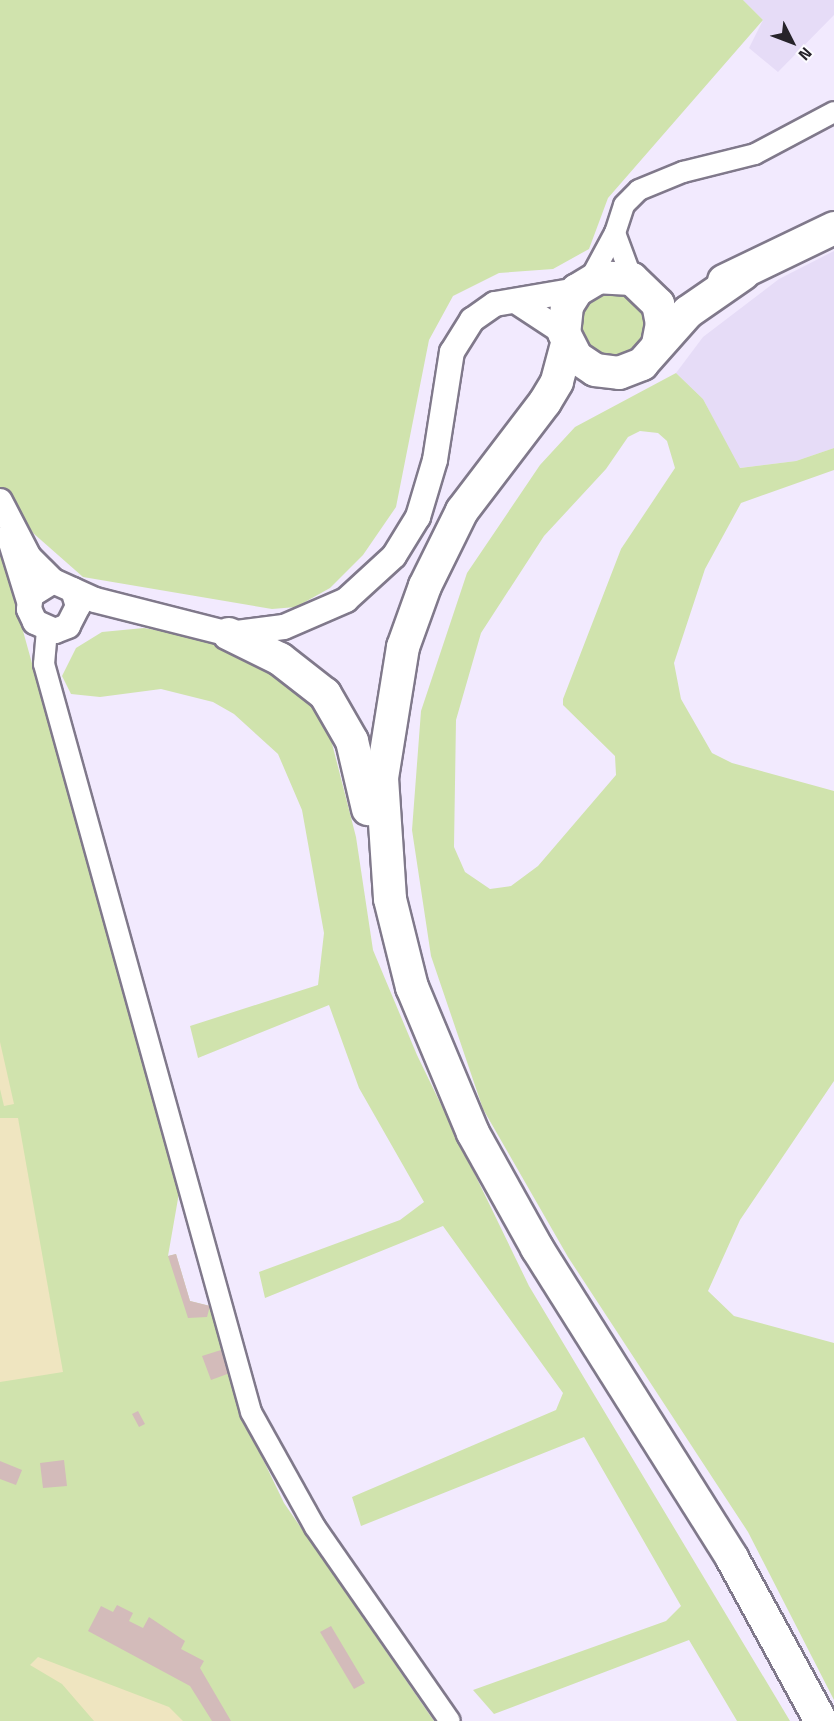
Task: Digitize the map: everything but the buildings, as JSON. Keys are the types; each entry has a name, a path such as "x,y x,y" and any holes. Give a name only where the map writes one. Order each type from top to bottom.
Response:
{"highway":[{"path":"390,899 382,778 404,647 425,586 462,511 527,428 557,382 566,338 567,306 583,286 610,275 690,292 743,273 834,228"},
{"path":"527,428 580,387 642,364 657,344 688,312 743,273"},
{"path":"639,283 661,314 657,344"},
{"path":"566,338 582,363 610,374"},
{"path":"229,634 303,675 341,716 362,769 412,987 439,1061 473,1133 537,1248 732,1558 821,1721"}],"street":[{"path":"2,507 29,557 68,595 90,609 130,609 229,634 284,627 321,615 355,593 394,556 427,494 452,352 483,310 583,286 615,233 624,205 649,183 734,162 803,132 831,111"},
{"path":"615,233 639,283"},
{"path":"517,302 566,338"},
{"path":"2,507 34,622 47,630 68,626 68,595"},
{"path":"29,602 35,589 68,595"},
{"path":"47,630 44,664 251,1412 315,1527 450,1721"}],"shaded area":[{"path":"743,0 834,0 834,15 778,72 749,48 763,20"},
{"path":"834,251 834,448 796,461 739,468 703,399 676,373 703,337 779,279"}],"green space":[{"path":"0,0 743,0 763,20 608,198 589,249 553,269 499,273 453,296 429,340 396,507 363,555 330,588 296,607 272,609 83,577 33,533 15,503 0,508"},
{"path":"614,284 650,314 640,350 617,362 581,348 574,310"},
{"path":"676,373 703,399 740,468 796,461 834,448 834,470 741,503 705,569 674,663 681,699 712,753 732,763 834,791 834,1081 740,1220 708,1291 734,1316 834,1343 834,1700 748,1532 568,1257 483,1109 431,956 412,830 421,711 467,573 540,465 575,427","holes":["640,431 658,433 667,441 675,468 621,549 563,699 563,705 615,756 616,775 538,866 511,886 490,889 465,872 454,847 456,720 481,633 544,536 606,469 628,437"]},
{"path":"0,548 179,1193 168,1256 176,1254 190,1301 210,1306 245,1422 284,1503 434,1721 0,1721"},
{"path":"144,628 196,637 275,669 326,720 356,837 373,950 417,1055 529,1286 790,1721 737,1721 689,1640 494,1714 473,1690 666,1621 681,1606 584,1437 361,1526 352,1497 556,1410 563,1393 443,1226 265,1298 259,1272 400,1220 424,1202 359,1088 329,1005 198,1058 190,1026 318,985 324,933 302,810 278,754 234,714 213,702 161,689 100,697 71,694 62,676 76,648 102,632"}],"sand":[{"path":"0,1042 14,1104 4,1106 0,1089"},
{"path":"0,1118 18,1118 63,1372 0,1382"},
{"path":"38,1657 169,1707 183,1721 94,1721 62,1684 30,1665"}]}
